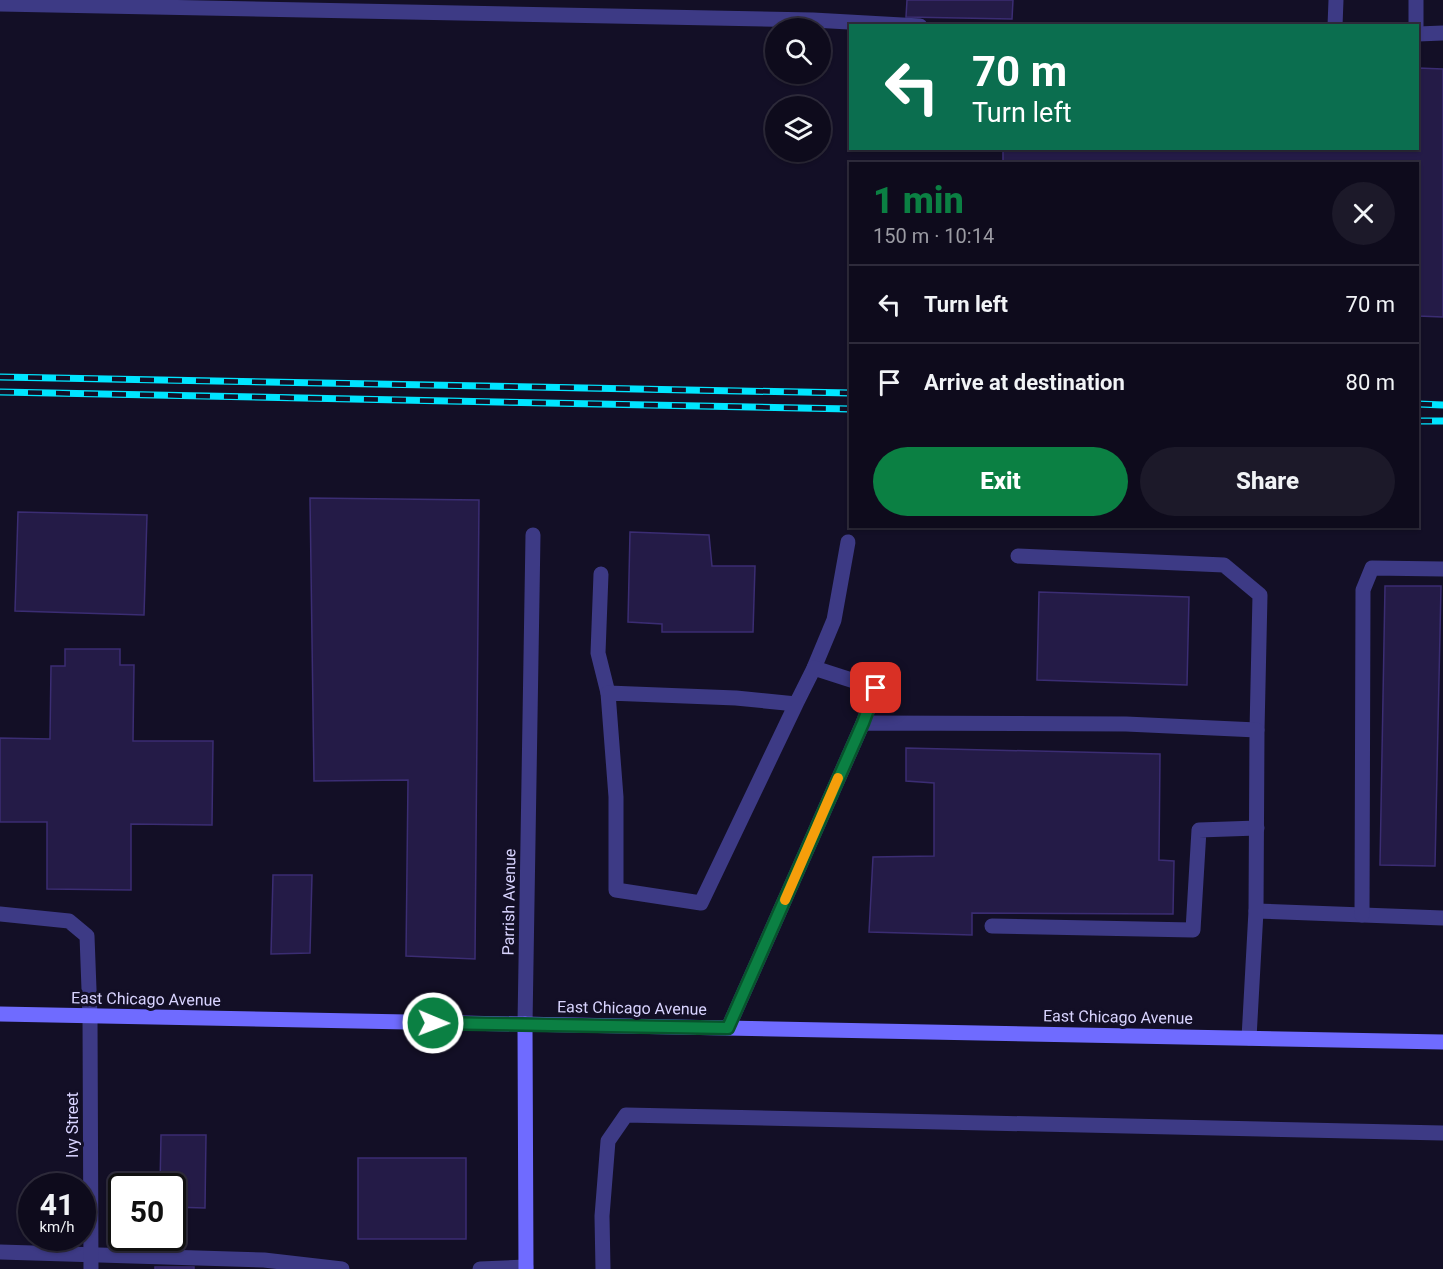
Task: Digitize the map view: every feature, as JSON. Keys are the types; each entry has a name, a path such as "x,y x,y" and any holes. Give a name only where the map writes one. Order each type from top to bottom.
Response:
{"main road":[{"name":"East Chicago Avenue","path":"0,1014 1443,1042"},
{"name":"Parrish Avenue","path":"525,1024 526,1268"}],"street":[{"path":"1335,24 1336,0"},
{"path":"1416,0 1416,24"},
{"path":"0,4 813,20 884,24"},
{"path":"1419,34 1443,33"},
{"name":"Parrish Avenue","path":"525,1024 533,535"},
{"path":"601,574 598,653 608,693 616,797 616,890 701,903 814,668 834,620 848,542"},
{"path":"1018,556 1224,565 1260,595 1256,911 1249,1038"},
{"path":"1362,915 1363,590 1372,568 1443,569"},
{"path":"728,1028 863,723 876,688 814,668"},
{"path":"608,693 736,698 796,704"},
{"path":"863,723 1126,724 1257,730"},
{"path":"992,926 1193,930 1199,830 1257,828"},
{"path":"1256,911 1443,918"},
{"name":"Ivy Street","path":"0,914 69,921 87,936 90,1016 91,1262"},
{"path":"603,1269 602,1216 608,1141 626,1115 1443,1133"},
{"path":"0,1252 91,1262 264,1260 342,1269"},
{"path":"480,1269 526,1268"}],"building":[{"path":"907,0 1013,0 1012,19 906,17"},
{"path":"1419,68 1443,69 1443,317 1419,316 1419,162 1003,162 1003,150 1419,150"},
{"path":"310,498 479,500 475,959 406,956 408,780 314,781"},
{"path":"18,512 147,515 144,615 15,611"},
{"path":"630,532 709,535 712,566 755,566 753,632 662,632 662,624 628,622"},
{"path":"1385,586 1441,586 1435,866 1380,865"},
{"path":"1039,592 1189,597 1187,685 1037,680"},
{"path":"65,649 120,649 120,665 134,665 133,741 213,741 212,825 131,824 131,890 47,889 47,822 0,822 0,738 50,739 51,666 65,666"},
{"path":"906,748 1160,754 1159,860 1174,861 1173,914 972,913 972,935 869,932 873,857 934,856 934,783 906,781"},
{"path":"273,875 312,875 310,953 271,954"},
{"path":"161,1135 206,1135 205,1208 186,1207 186,1173 160,1173"},
{"path":"358,1158 466,1158 466,1239 358,1239"},
{"path":"155,1267 194,1267 194,1269 155,1269"}],"railway":[{"path":"0,377 849,393"},
{"path":"0,392 849,409"},
{"path":"1419,404 1443,405"},
{"path":"1419,421 1443,421"}],"slow traffic":[{"path":"785,900 838,778"}],"route":[{"path":"433,1023 728,1028 863,723 876,688"}]}
